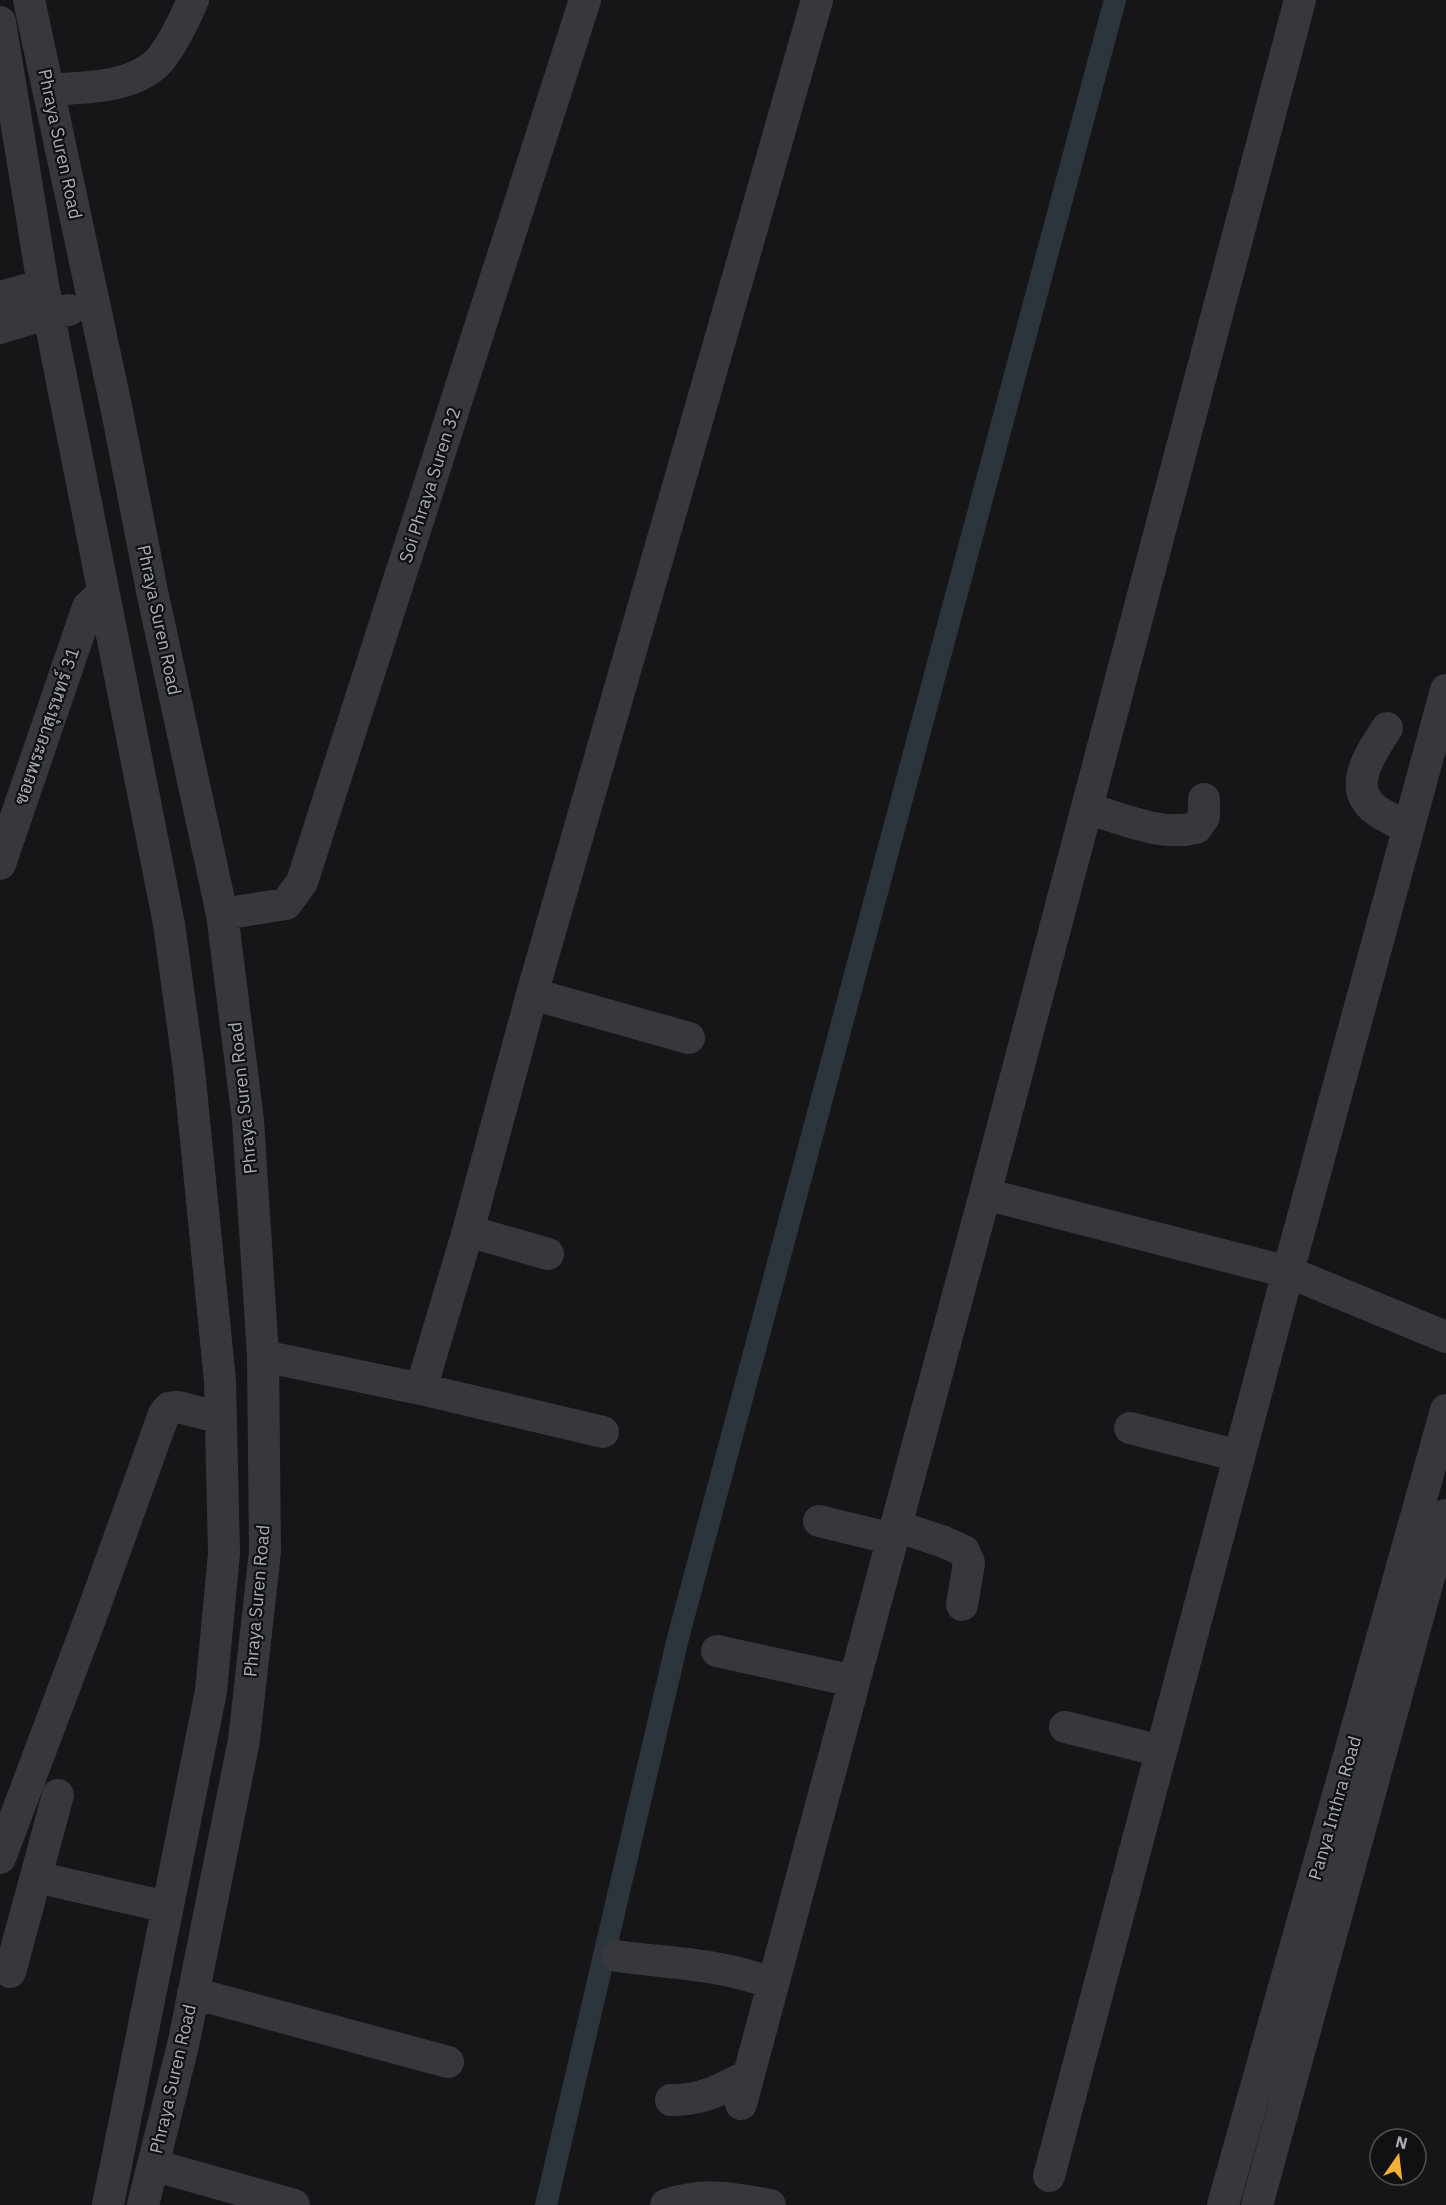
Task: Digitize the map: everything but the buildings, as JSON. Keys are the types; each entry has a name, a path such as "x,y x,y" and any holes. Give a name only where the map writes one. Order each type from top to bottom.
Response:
{"street":[{"name":"Phraya Suren Road","path":"29,0 222,915 248,1120 263,1356 265,1552 244,1740 184,2041 143,2205"},
{"path":"48,90 103,86 134,77 156,64 182,25 193,0"},
{"name":"Soi Phraya Suren 32","path":"222,915 286,904 302,882 585,0"},
{"path":"422,1389 468,1232 532,994 818,0"},
{"path":"670,2100 687,2101 745,2090 1088,809 1300,0"},
{"name":"Phraya Suren Road","path":"0,22 46,299 169,924 189,1070 220,1381 224,1554 211,1691 108,2205"},
{"path":"0,297 46,299 94,306"},
{"path":"0,328 46,299"},
{"name":"ซอยพระยาสุเรนทร์ 31","path":"0,864 88,607 103,593"},
{"path":"1049,2176 1288,1272 1446,690"},
{"path":"1387,728 1366,763 1360,785 1365,798 1375,810 1408,828"},
{"path":"1088,809 1168,831 1183,831 1196,828 1204,817 1204,798"},
{"path":"532,994 689,1038"},
{"path":"985,1194 1288,1272 1446,1337"},
{"path":"468,1232 548,1254"},
{"path":"263,1356 422,1389 603,1432"},
{"path":"0,1858 93,1611 164,1413 169,1408 178,1407 221,1418"},
{"name":"Panya Inthra Road","path":"1223,2205 1446,1410"},
{"path":"1130,1428 1239,1456"},
{"name":"Panya Inthra Road","path":"1257,2205 1446,1515"},
{"path":"819,1521 944,1542 964,1551 969,1563 962,1605"},
{"path":"717,1651 854,1681"},
{"path":"1065,1727 1161,1751"},
{"path":"10,1972 58,1795"},
{"path":"36,1877 167,1907"},
{"path":"617,1956 670,1964 721,1967 773,1984"},
{"path":"194,1993 447,2062"},
{"path":"153,2165 275,2202"},
{"path":"666,2205 680,2200 719,2196 770,2205"}],"waterway":[{"path":"546,2205 678,1638 1115,0"}]}
